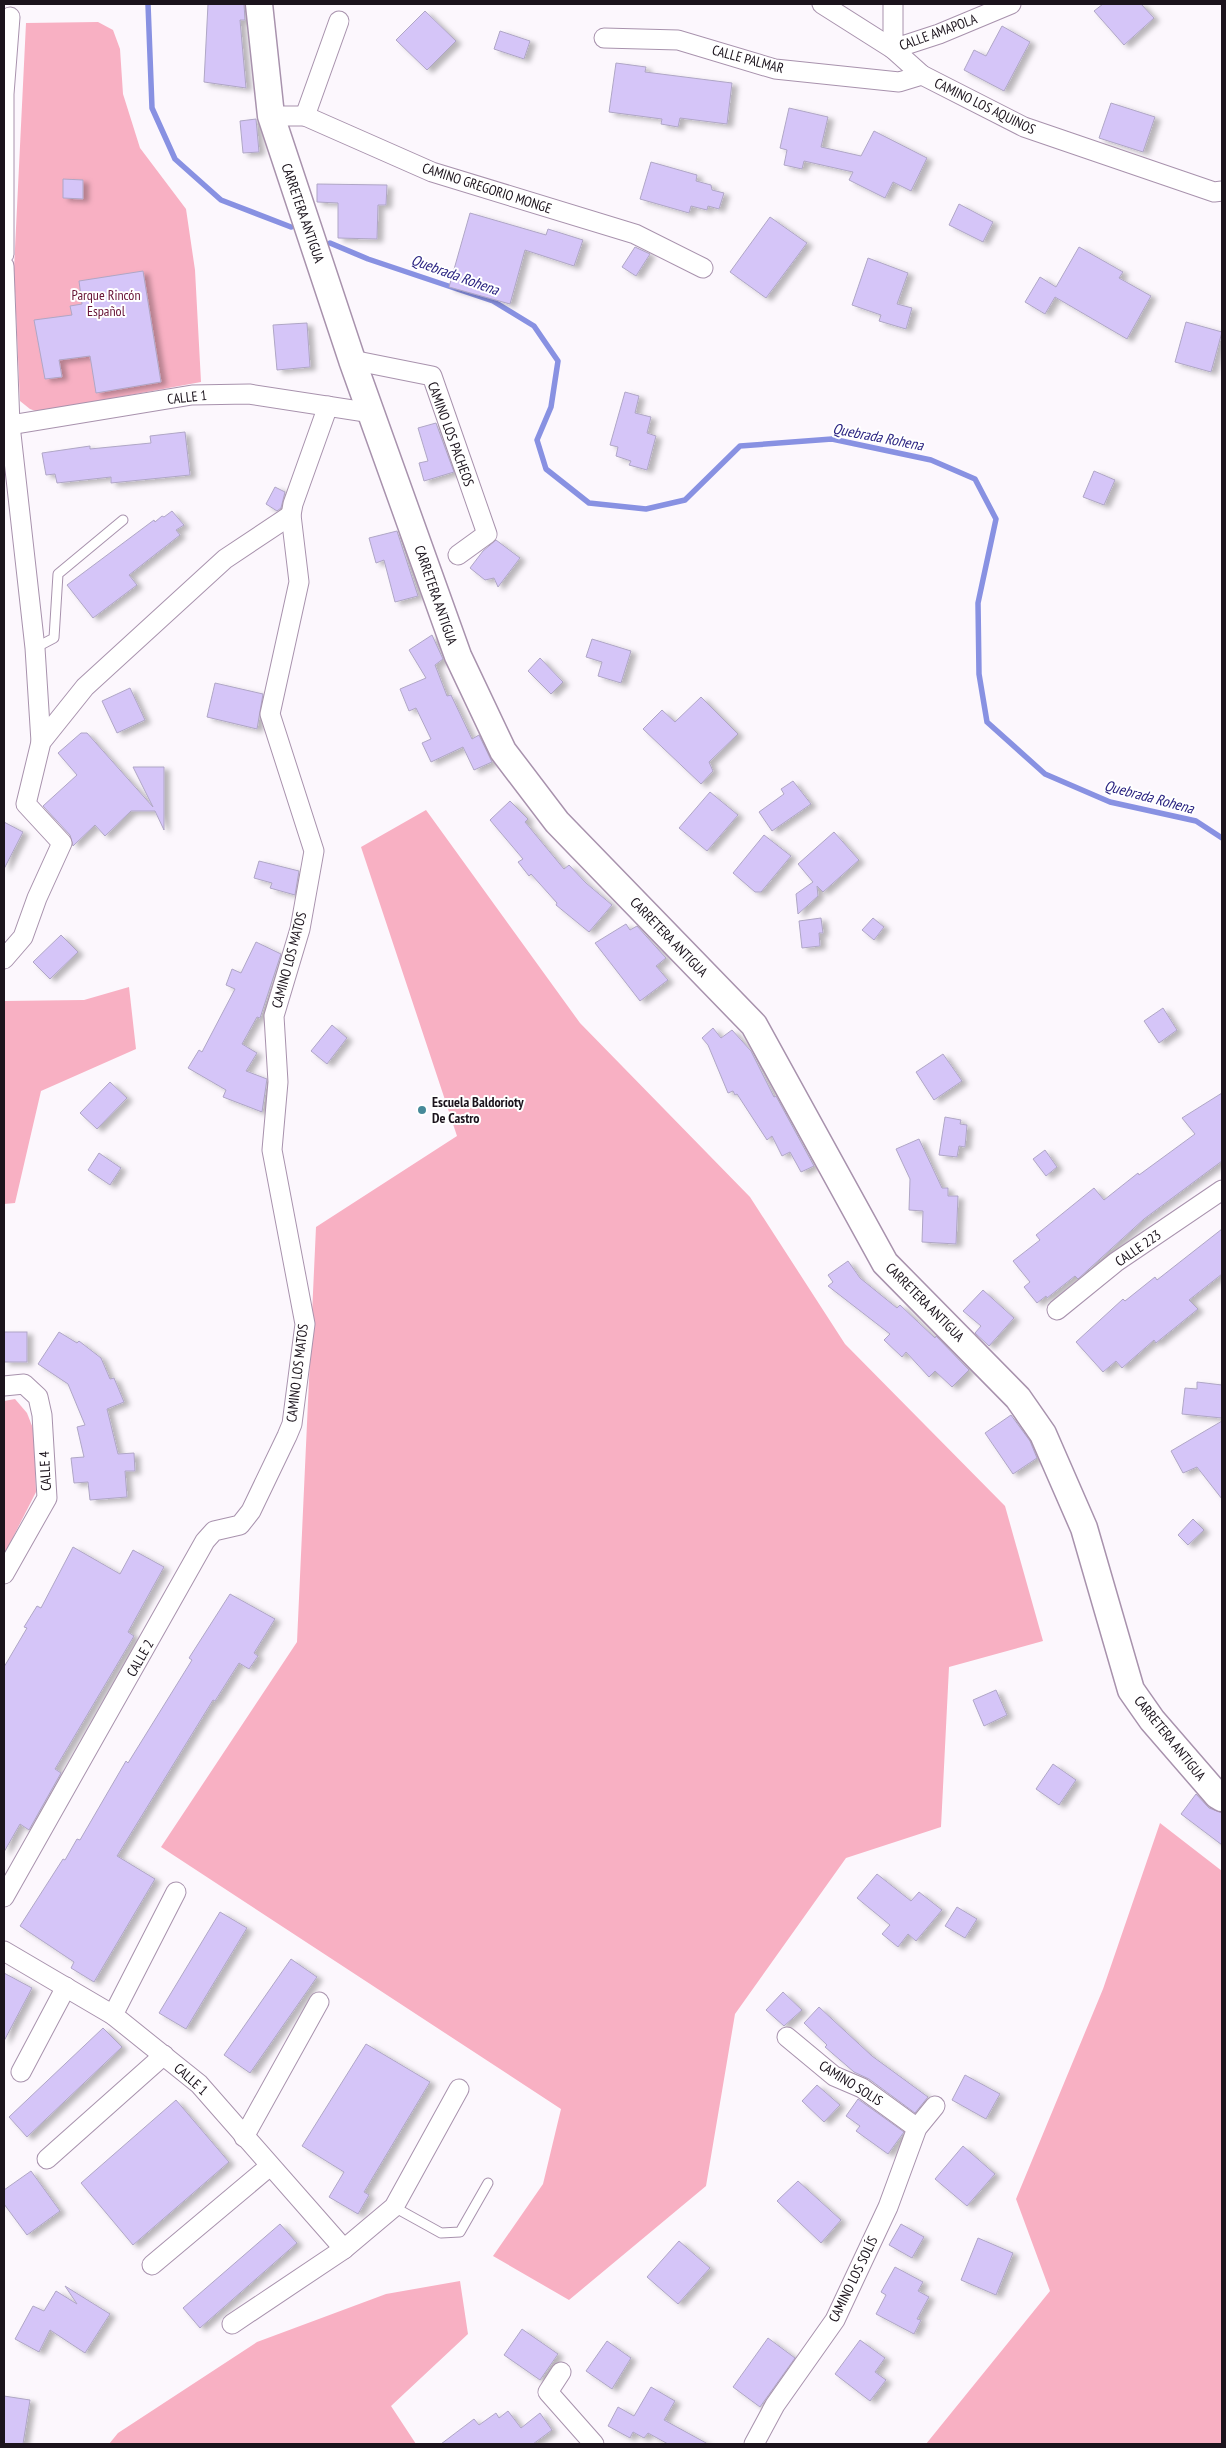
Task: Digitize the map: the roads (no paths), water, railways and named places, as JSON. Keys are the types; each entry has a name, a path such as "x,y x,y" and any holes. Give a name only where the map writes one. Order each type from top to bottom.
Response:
{"street":[{"name":"CARRETERA ANTIGUA","path":"259,4 270,116 352,360 458,656 503,752 557,822 754,1025 885,1262 1018,1398 1043,1434 1084,1528 1131,1690 1152,1720 1217,1795 1222,1798"},
{"name":"CAMINO LOS AQUINOS","path":"822,4 893,49 922,75 1024,127 1214,192 1222,191"},
{"path":"893,4 893,49"},
{"name":"CALLE AMAPOLA","path":"893,49 939,34 1011,4"},
{"path":"4,254 4,94 10,17"},
{"path":"305,116 339,21"},
{"name":"CALLE PALMAR","path":"604,38 678,40 775,69 899,82 922,75"},
{"name":"CAMINO GREGORIO MONGE","path":"270,116 305,116 432,172 635,234 703,268"},
{"path":"4,266 7,426 34,648 41,742 26,804 62,843 37,898 23,937 4,959"},
{"name":"CAMINO LOS PACHEOS","path":"352,360 432,376 487,534 458,556"},
{"name":"CALLE 1","path":"7,426 192,394 248,394 372,413"},
{"name":"CAMINO LOS MATOS","path":"287,1436 292,1424 305,1324 272,1150 278,1082 274,1016 300,929 314,851 270,714 300,582 291,514 328,406"},
{"path":"41,742 85,686 225,559 291,514"},
{"name":"CALLE 223","path":"1057,1310 1116,1262 1222,1190"},
{"name":"CALLE 4","path":"4,1386 24,1384 38,1397 42,1415 47,1498 4,1574"},
{"name":"CALLE 2","path":"4,1897 205,1541 214,1531 240,1525 251,1511 287,1436"},
{"path":"113,2015 176,1892"},
{"name":"CALLE 1","path":"4,1950 113,2015 199,2084 344,2249"},
{"path":"21,2072 66,1987"},
{"path":"244,2136 319,2002"},
{"name":"CAMINO SOLIS","path":"786,2037 834,2076 862,2088 917,2128"},
{"path":"46,2159 164,2055"},
{"path":"232,2324 344,2249 394,2207 459,2089"},
{"name":"CAMINO LOS SOLÍS","path":"754,2444 775,2405 836,2320 888,2206 917,2128 935,2106"},
{"path":"152,2265 270,2166"},
{"path":"561,2372 548,2392 594,2444"}],"lane":[{"path":"34,648 54,638 58,574 123,520"},
{"path":"394,2207 441,2233 460,2232 488,2183"}],"waterway":[{"name":"Quebrada Rohena","path":"148,4 152,108 175,159 221,200 291,227"},
{"name":"Quebrada Rohena","path":"330,243 368,259 493,301 534,326 558,361 551,407 537,440 546,469 589,503 646,509 685,500 740,446 832,439 931,460 975,479 996,519 978,603 979,674 987,722 1045,774 1110,802 1196,821 1222,838"}],"place":[{"name":"Escuela Baldorioty De Castro","path":"422,1110"}],"park label":[{"name":"Parque Rincón Español","path":"106,304"}]}
